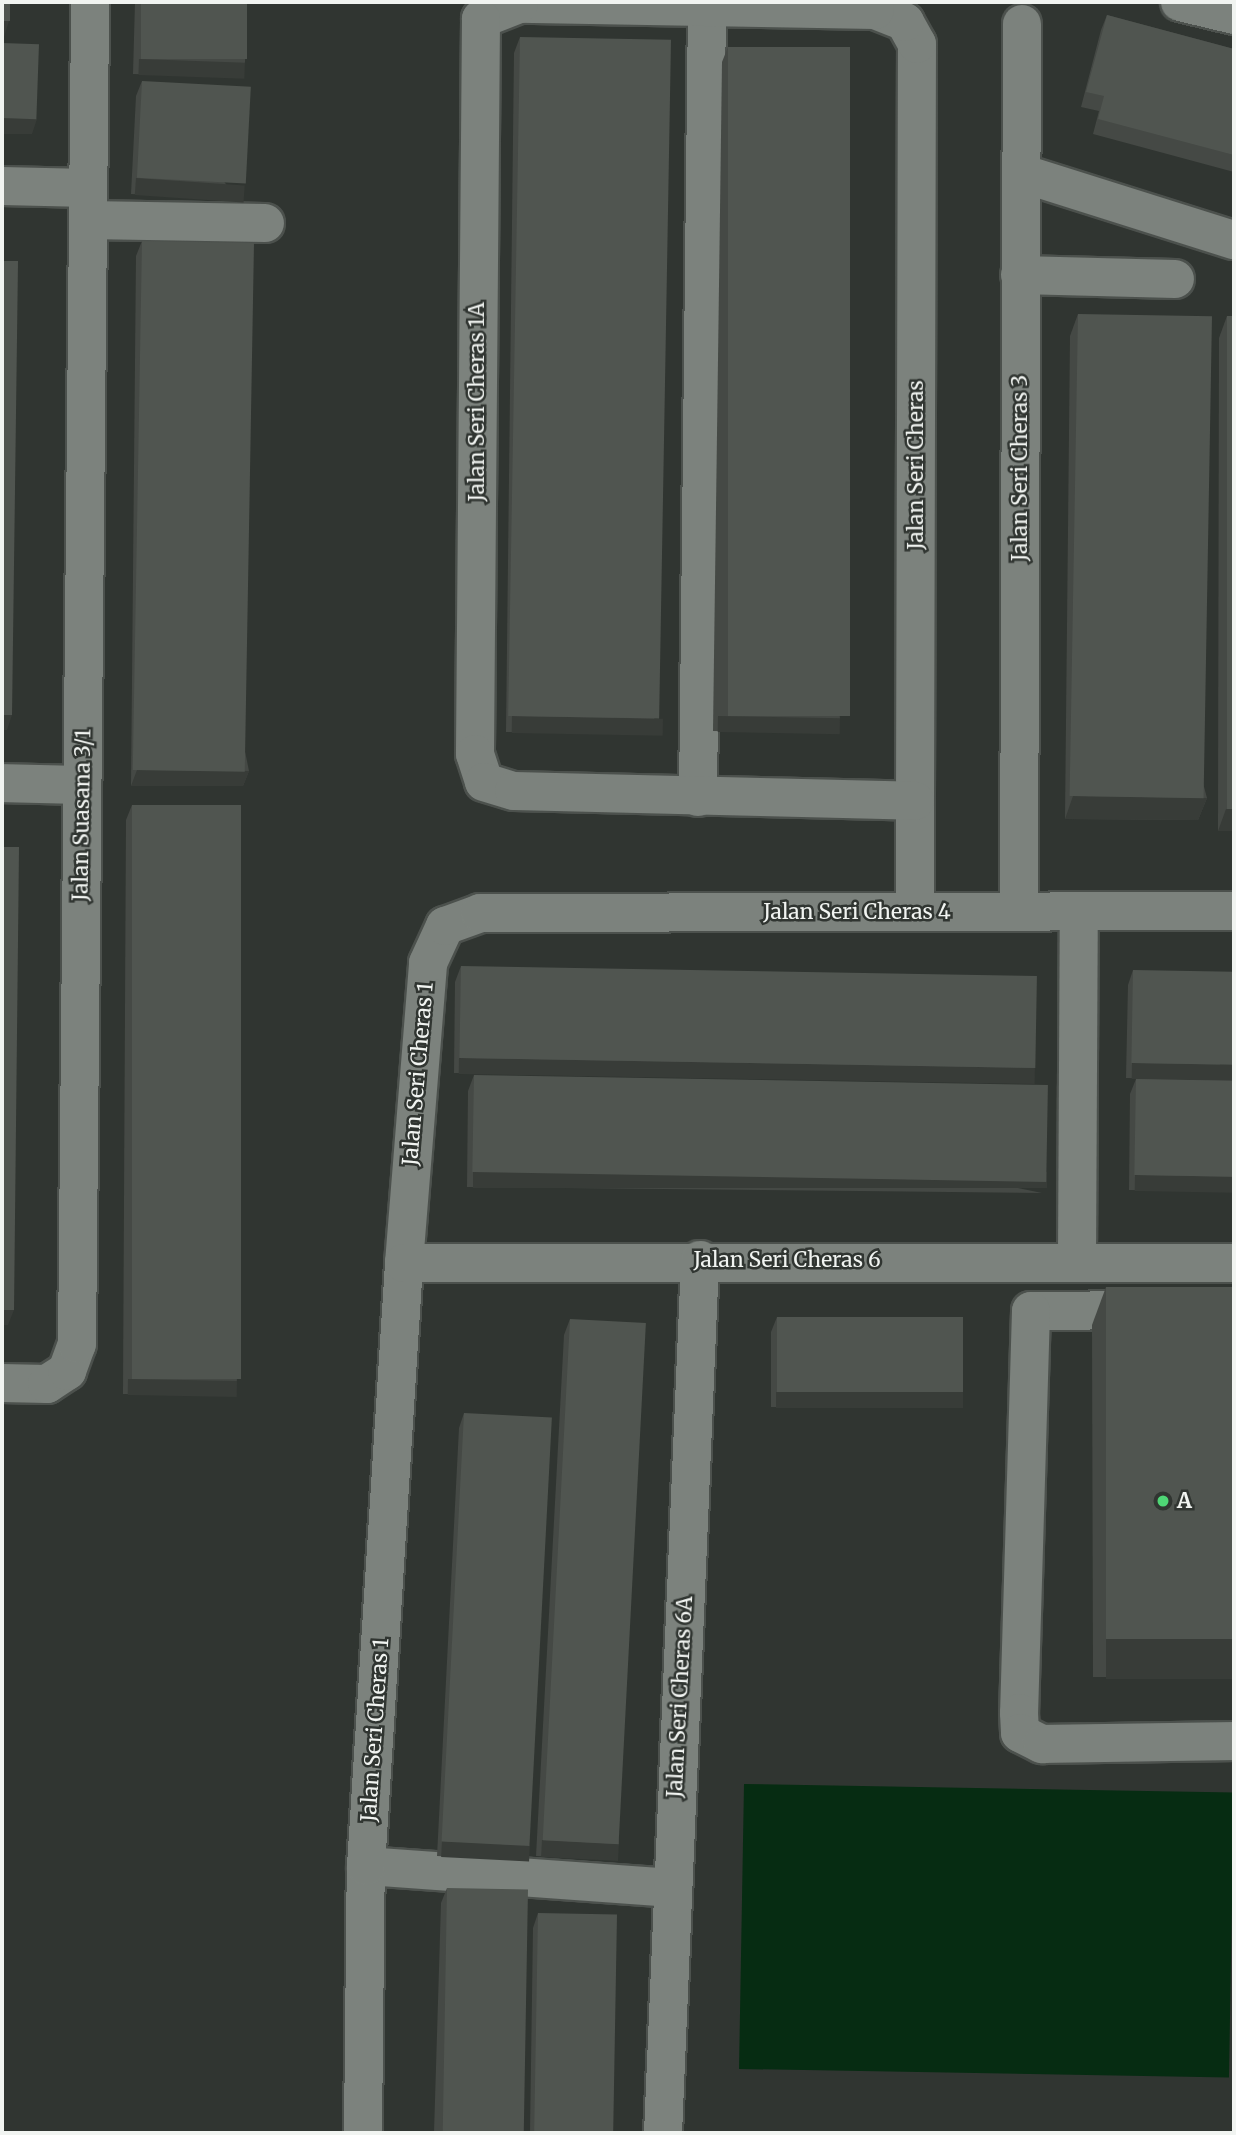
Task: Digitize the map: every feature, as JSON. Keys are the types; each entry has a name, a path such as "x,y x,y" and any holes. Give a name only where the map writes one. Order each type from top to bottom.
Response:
{"street":[{"name":"Jalan Suasana 3/1","path":"2,1383 47,1384 67,1371 77,1344 90,2"},
{"path":"1180,2 1234,15"},
{"name":"Jalan Seri Cheras 1A","path":"698,797 514,791 484,782 475,754 481,19 519,5 707,6"},
{"path":"707,6 698,797 915,801"},
{"name":"Jalan Seri Cheras","path":"707,6 875,10 905,22 918,44 915,912"},
{"name":"Jalan Seri Cheras 3","path":"1019,911 1022,24"},
{"path":"1021,173 1234,240"},
{"path":"2,186 88,204 265,223"},
{"path":"1020,275 1175,279"},
{"path":"2,783 82,785"},
{"path":"1077,1259 1079,911"},
{"name":"Jalan Seri Cheras 4","path":"480,913 1234,911"},
{"name":"Jalan Seri Cheras 1","path":"363,2133 366,1866 404,1263 428,963 445,926 480,913"},
{"name":"Jalan Seri Cheras 6","path":"404,1263 1077,1259 1234,1263"},
{"name":"Jalan Seri Cheras 6A","path":"663,2133 671,1888 700,1260"},
{"path":"1234,1309 1031,1311 1019,1713 1020,1733 1042,1744 1234,1741"},
{"path":"366,1866 671,1888"}],"shaded area":[{"path":"744,1784 1234,1793 1229,2078 739,2069"}],"building":[{"path":"2,2 10,2 10,21 2,21"},
{"path":"141,2 247,2 247,59 141,59"},
{"path":"1107,15 1234,49 1234,155 1098,119 1104,96 1086,92"},
{"path":"520,37 671,40 659,719 508,716"},
{"path":"2,43 39,44 36,119 2,118"},
{"path":"728,47 850,47 850,716 728,716"},
{"path":"142,81 251,87 246,184 137,178"},
{"path":"142,241 254,243 245,772 133,770"},
{"path":"2,261 18,261 12,715 2,715"},
{"path":"1078,314 1212,316 1204,798 1070,796"},
{"path":"1227,316 1234,316 1234,809 1227,809"},
{"path":"132,805 241,805 241,1379 132,1379"},
{"path":"2,847 19,847 14,1310 2,1310"},
{"path":"461,966 1037,976 1035,1068 459,1058"},
{"path":"1133,970 1234,972 1232,1065 1131,1063"},
{"path":"474,1075 1048,1085 1046,1182 472,1172"},
{"path":"1136,1079 1234,1081 1232,1177 1134,1175"},
{"name":"A","path":"1106,1287 1234,1287 1234,1639 1106,1639"},
{"path":"777,1317 963,1317 963,1392 777,1392"},
{"path":"570,1319 646,1323 619,1844 543,1840"},
{"path":"464,1413 552,1418 529,1846 442,1841"},
{"path":"447,1888 528,1889 524,2133 443,2133"},
{"path":"538,1913 617,1914 613,2133 534,2133"}],"place":[{"name":"A","path":"1163,1501"}]}
